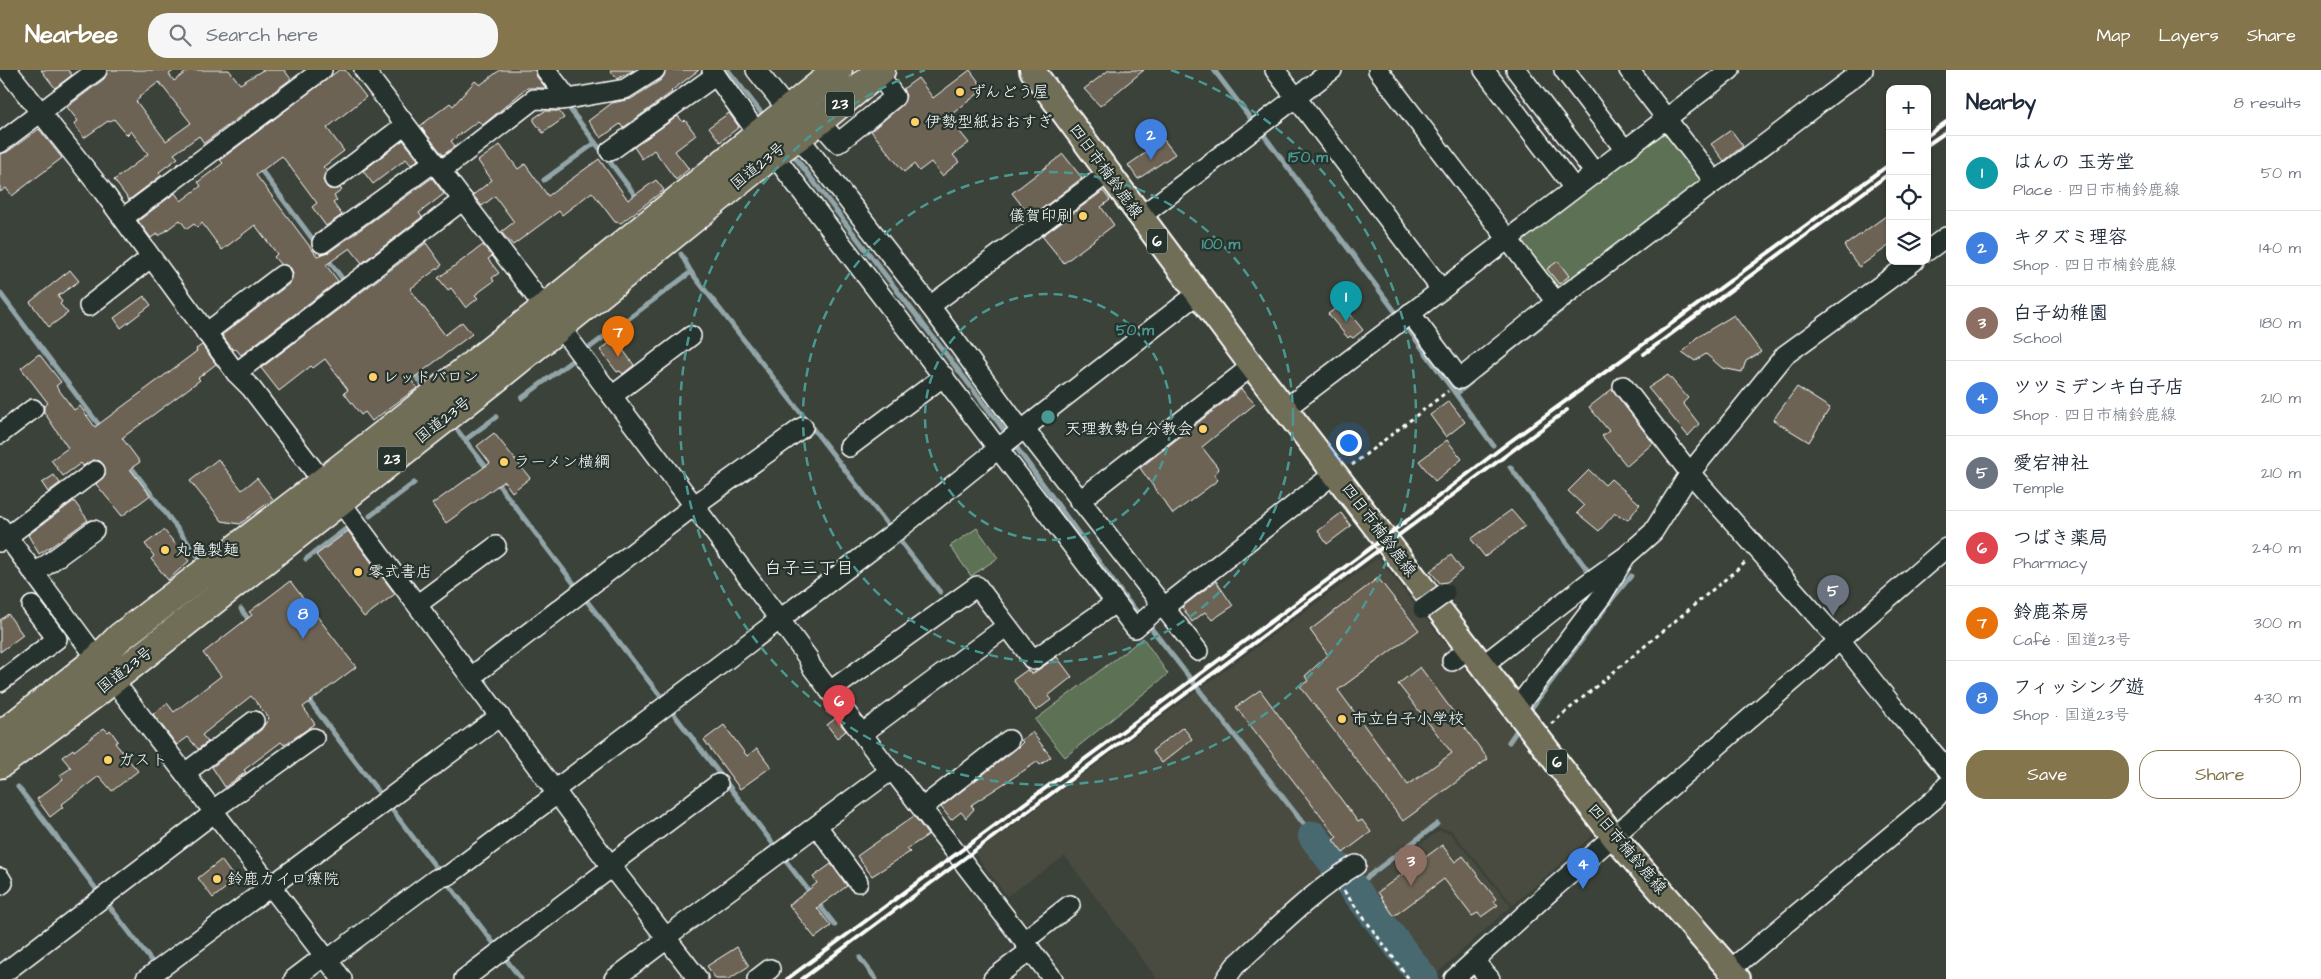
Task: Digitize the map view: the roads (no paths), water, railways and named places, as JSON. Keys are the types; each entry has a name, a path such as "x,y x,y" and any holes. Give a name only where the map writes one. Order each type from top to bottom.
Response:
{"highway":[{"name":"国道23号","path":"782,131 838,70"},
{"name":"国道23号","path":"0,764 106,669 553,318 782,131 879,71"},
{"name":"国道23号","path":"1,732 106,669"}],"main road":[{"name":"四日市楠鈴鹿線","path":"1032,70 1197,294 1337,475 1468,658 1516,709 1614,836 1734,975"}],"street":[{"path":"8,70 122,218 236,373 250,388 418,604 611,866 698,979"},
{"path":"0,143 97,70"},
{"path":"122,218 322,70"},
{"path":"364,70 695,505 890,770 922,808 1053,979"},
{"path":"546,70 568,99"},
{"path":"322,243 437,167 534,99 568,99 625,88 655,70"},
{"path":"756,70 782,131 944,376 1134,628 1337,475"},
{"path":"1275,70 1441,289"},
{"path":"1140,217 1332,70"},
{"path":"1378,70 1556,302"},
{"path":"1484,70 1574,188"},
{"path":"1516,70 1595,173"},
{"path":"1564,70 1625,150"},
{"path":"1629,70 1716,182"},
{"path":"1285,409 1730,70"},
{"path":"1405,317 1460,379 1556,302 1863,70"},
{"path":"610,152 714,72 782,131 930,306 1021,430 1028,432 1160,609 1198,651"},
{"path":"334,179 405,125"},
{"path":"930,306 1108,173"},
{"path":"236,373 462,200"},
{"path":"1931,248 1946,237"},
{"path":"89,306 150,258"},
{"path":"1516,709 1600,585 1626,556 1653,532 1690,473 1785,355 1909,265"},
{"path":"206,333 282,275"},
{"path":"294,979 443,877 893,533 1021,430 1197,294"},
{"path":"612,396 691,336"},
{"path":"1079,501 1252,366"},
{"path":"850,447 944,376"},
{"path":"1623,386 1690,473 1840,642 1946,768"},
{"path":"0,434 33,409"},
{"path":"471,676 695,505 803,427"},
{"path":"95,471 2,535 34,574 270,887 342,979"},
{"path":"34,574 94,530"},
{"path":"418,604 496,546"},
{"path":"1454,979 1474,961 1550,881 1614,836 1840,642 1946,548"},
{"path":"1468,658 1600,585"},
{"path":"830,690 977,586 1032,660 1115,603"},
{"path":"1424,609 1445,593"},
{"path":"0,682 57,639 32,606"},
{"path":"863,733 1006,626"},
{"path":"155,973 500,716"},
{"path":"184,773 254,721"},
{"path":"0,976 214,811 314,738"},
{"path":"922,808 1009,740"},
{"path":"614,979 890,770"},
{"path":"464,979 718,784"},
{"path":"1734,975 1944,793"},
{"path":"817,826 858,882"},
{"path":"1226,979 1235,966 1335,878 1356,865"},
{"path":"0,878 3,883 0,885"},
{"path":"993,979 1070,905"},
{"path":"1474,961 1490,979"}],"waterway":[{"path":"728,70 766,119"},
{"path":"1214,70 1254,123"},
{"path":"566,104 638,199"},
{"path":"1260,130 1394,310"},
{"path":"544,180 595,143"},
{"path":"791,152 998,422 1125,598 1151,628 1313,836"},
{"path":"258,166 359,301"},
{"path":"681,254 691,272"},
{"path":"522,398 691,272 891,529"},
{"path":"0,293 102,429"},
{"path":"1479,375 1576,298"},
{"path":"1406,326 1493,445"},
{"path":"413,372 422,384"},
{"path":"1456,394 1471,382"},
{"path":"465,440 496,417"},
{"path":"458,431 489,471"},
{"path":"128,463 198,556"},
{"path":"1510,467 1592,576"},
{"path":"495,480 578,589"},
{"path":"370,516 414,483"},
{"path":"306,559 347,528"},
{"path":"896,536 940,592"},
{"path":"1612,599 1631,576"},
{"path":"1530,710 1612,599 1608,594"},
{"path":"583,596 665,702"},
{"path":"241,609 251,623"},
{"path":"307,698 441,874"},
{"path":"670,709 777,849"},
{"path":"1509,742 1520,726"},
{"path":"18,787 156,967"},
{"path":"1353,888 1437,824"},
{"path":"1313,836 1424,979"},
{"path":"782,856 812,895"},
{"path":"446,881 521,979"},
{"path":"817,902 835,925"},
{"path":"860,958 876,979"}],"railway":[{"path":"1931,133 1946,122"},
{"path":"1931,142 1946,132"},
{"path":"787,979 1384,538 1508,443 1886,167"},
{"path":"1644,354 1887,175"},
{"path":"802,979 1567,410"}],"place":[{"name":"ずんどう屋","path":"960,92"},
{"name":"伊勢型紙おおすぎ","path":"915,122"},
{"name":"キタズミ理容","path":"1151,160"},
{"name":"儀賀印刷","path":"1083,216"},
{"name":"はんの 玉芳堂","path":"1346,322"},
{"name":"鈴鹿茶房","path":"618,357"},
{"name":"レッドバロン","path":"373,377"},
{"name":"天理教勢白分教会","path":"1203,429"},
{"name":"ラーメン横綱","path":"504,462"},
{"name":"丸亀製麺","path":"165,550"},
{"name":"零式書店","path":"358,572"},
{"name":"愛宕神社","path":"1833,616"},
{"name":"フィッシング遊","path":"303,639"},
{"name":"市立白子小学校","path":"1342,719"},
{"name":"つばき薬局","path":"839,726"},
{"name":"ガスト","path":"108,760"},
{"name":"鈴鹿カイロ療院","path":"217,879"},
{"name":"白子幼稚園","path":"1411,886"},
{"name":"ツツミデンキ白子店","path":"1583,889"}],"district":[{"name":"白子三丁目","path":"809,568"}]}
